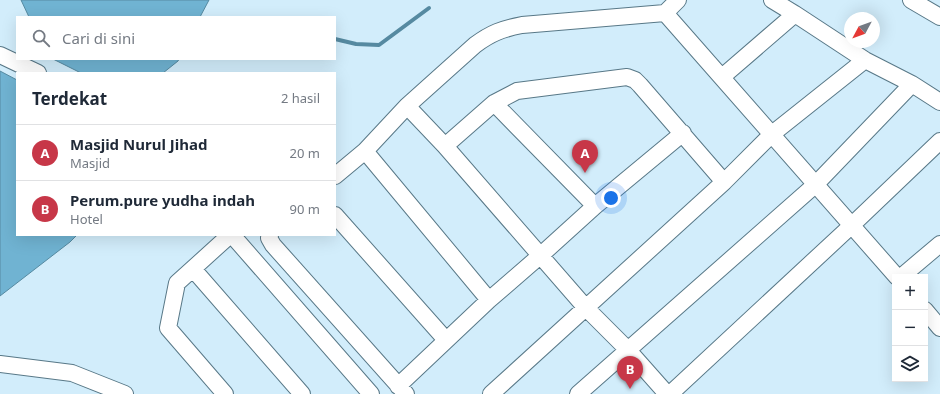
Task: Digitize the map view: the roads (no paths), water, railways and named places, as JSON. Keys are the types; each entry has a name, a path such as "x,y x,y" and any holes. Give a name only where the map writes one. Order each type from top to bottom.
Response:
{"street":[{"path":"336,175 365,152 407,106 487,36 501,30 522,26 665,13 678,0"},
{"path":"772,0 865,60 912,84 940,102"},
{"path":"911,0 940,18"},
{"path":"665,13 894,274"},
{"path":"722,77 795,14"},
{"path":"0,55 36,72"},
{"path":"491,394 724,182 772,134 865,60"},
{"path":"445,146 494,103 517,90 627,77 640,84 724,182"},
{"path":"578,394 815,185 912,84"},
{"path":"494,103 595,206"},
{"path":"407,106 445,146 542,255 586,308 628,350 668,394 851,226 940,141"},
{"path":"270,236 269,238 273,245 402,390 446,340 489,300 542,255 595,206 683,133"},
{"path":"365,152 489,300"},
{"path":"336,216 446,340"},
{"path":"225,394 168,328 177,283 230,236"},
{"path":"232,236 371,394"},
{"path":"905,274 940,244"},
{"path":"193,269 302,394"},
{"path":"928,314 940,328"},
{"path":"0,364 72,373 125,394"}],"water":[{"path":"21,0 209,0 201,16 29,16"},
{"path":"55,60 178,60 164,72 79,72"},
{"path":"0,71 16,79 16,236 76,236 0,296"}],"waterway":[{"path":"336,39 356,44 379,45 429,8"}],"place":[{"name":"Masjid Nurul Jihad","path":"585,173"},
{"name":"Perum.pure yudha indah","path":"630,389"}]}
